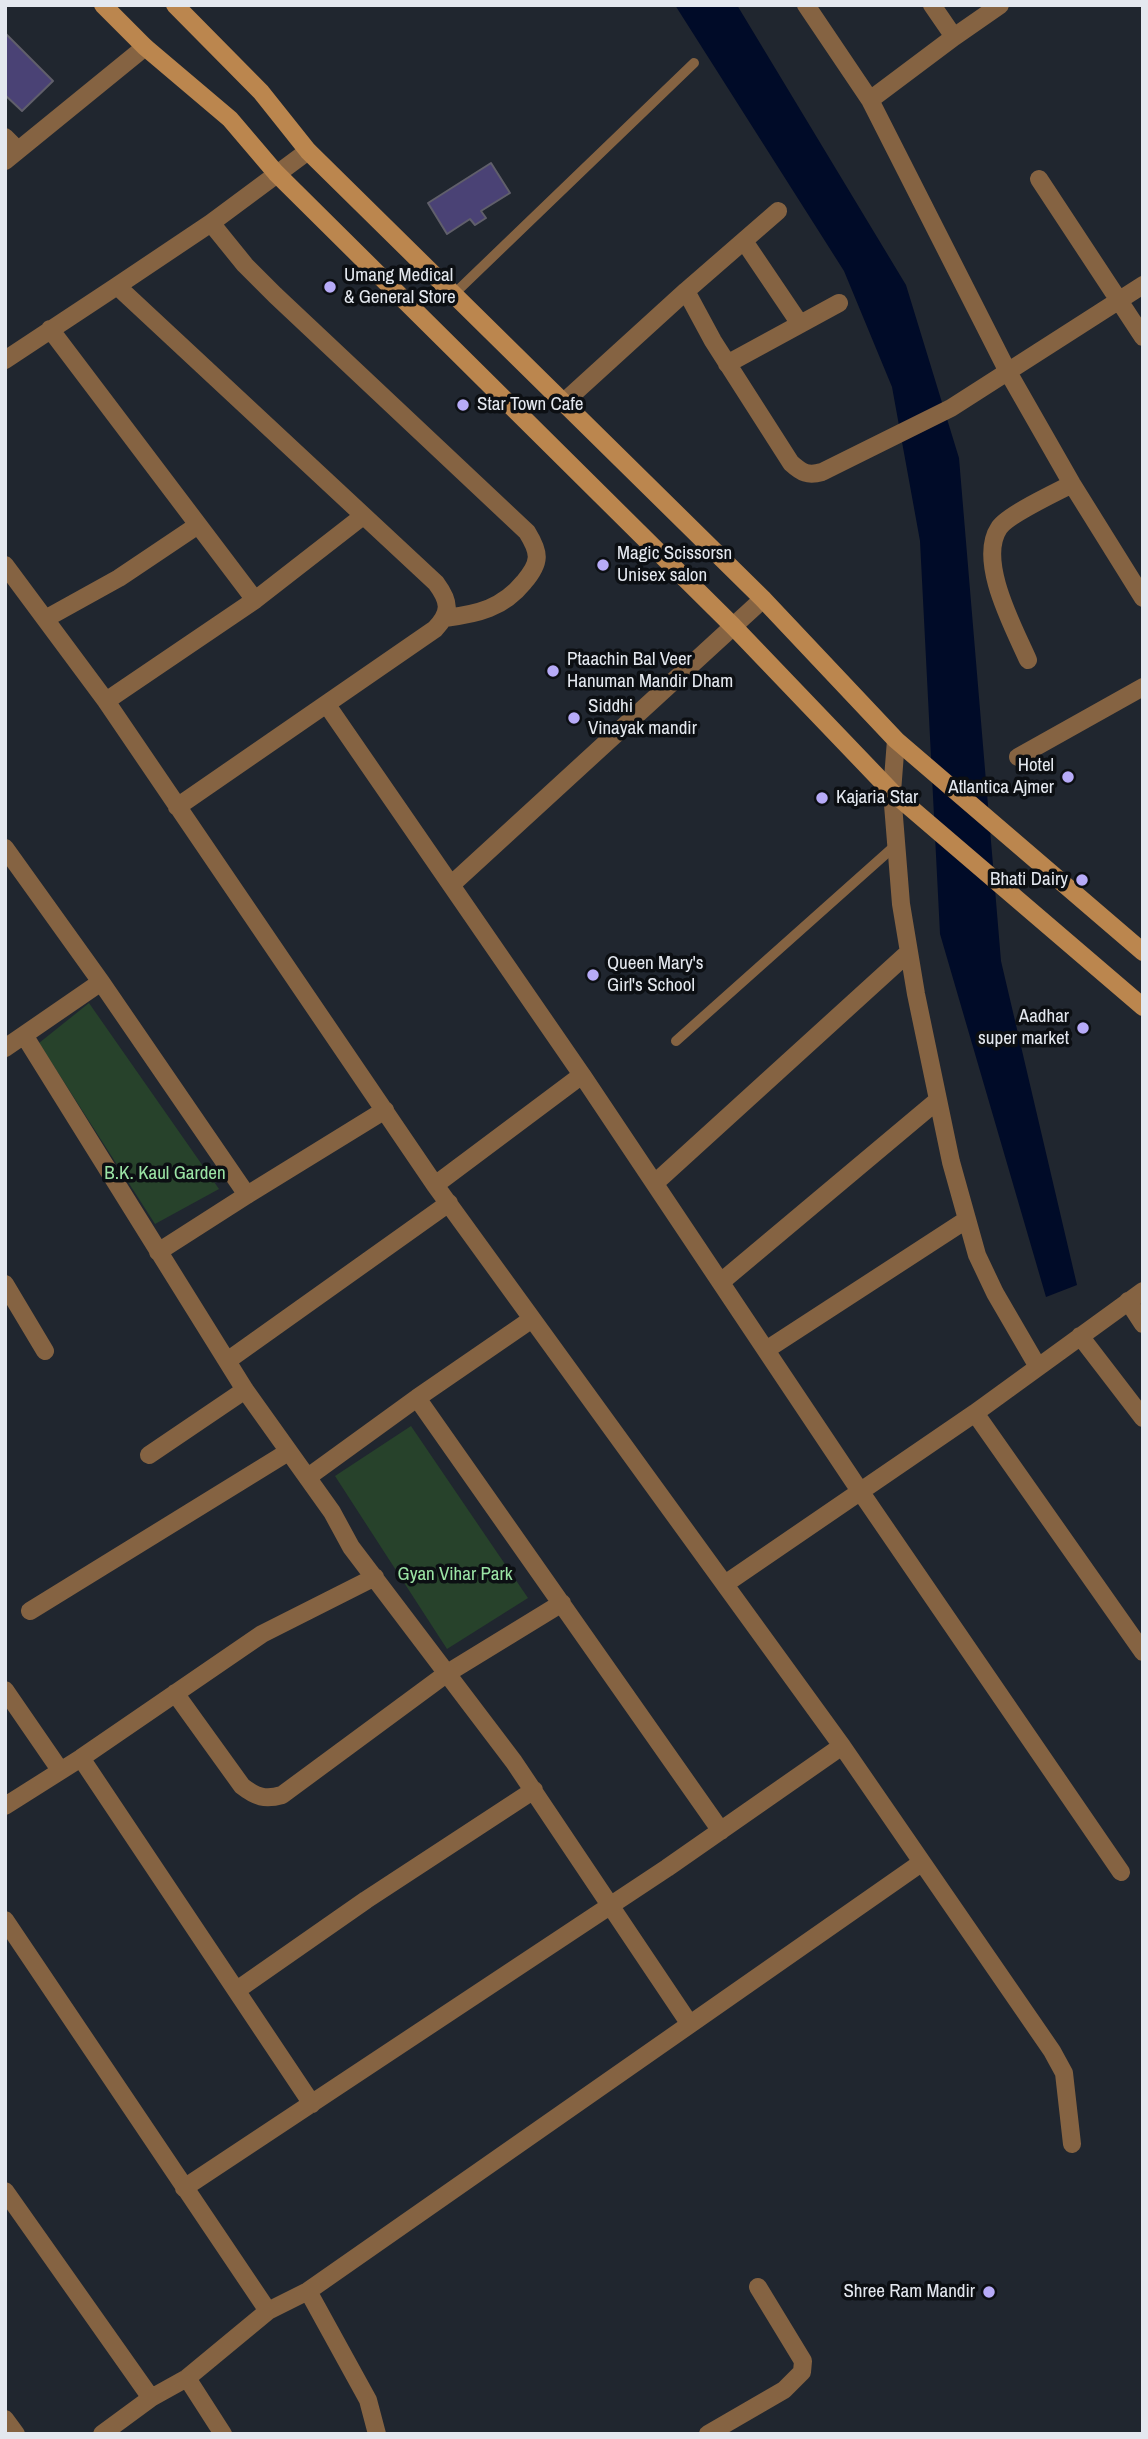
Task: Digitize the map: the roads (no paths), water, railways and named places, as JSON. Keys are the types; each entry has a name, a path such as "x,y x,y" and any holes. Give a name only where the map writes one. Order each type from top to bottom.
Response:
{"street":[{"path":"103,5 145,47 230,118 276,173 733,626 892,792 1143,1007"},
{"path":"175,5 261,92 308,151 763,599 896,740 1143,952"},
{"path":"806,5 870,100 1008,372 1072,484 1136,571 1143,598"},
{"path":"932,5 954,37"},
{"path":"870,100 1000,5"},
{"path":"5,137 12,155 145,47"},
{"path":"5,360 211,223 308,151"},
{"path":"1038,178 1143,337"},
{"path":"563,403 685,291 778,211"},
{"path":"177,807 327,705 435,629 446,618 471,615 492,608 513,596 532,572 537,549 527,532 245,265 211,223"},
{"path":"744,241 800,324"},
{"path":"685,291 727,364 791,463 801,472 811,475 951,408 1143,285"},
{"path":"117,286 436,583 444,593 446,618"},
{"path":"727,364 839,303"},
{"path":"50,329 255,600"},
{"path":"1028,660 996,588 992,560 995,539 999,527 1009,518 1072,484"},
{"path":"106,701 255,600 363,516"},
{"path":"45,619 119,578 198,525"},
{"path":"5,565 106,701 435,1185 842,1746 1058,2062 1068,2089 1072,2144"},
{"path":"451,886 763,599"},
{"path":"1018,757 1143,687"},
{"path":"327,705 582,1074 860,1491 1121,1872"},
{"path":"896,740 892,792 901,904 938,1100 966,1220 977,1255 1038,1367"},
{"path":"5,848 11,869 101,982 247,1195"},
{"path":"655,1183 909,952"},
{"path":"5,1048 101,982"},
{"path":"24,1035 245,1390 332,1512 351,1547 534,1790 689,2023"},
{"path":"435,1185 582,1074"},
{"path":"721,1282 938,1100"},
{"path":"158,1252 386,1110"},
{"path":"227,1361 449,1203"},
{"path":"766,1350 966,1220"},
{"path":"5,1284 45,1351"},
{"path":"726,1584 975,1413 1129,1301 1143,1324"},
{"path":"308,1477 416,1398 532,1319"},
{"path":"1084,1333 1143,1418"},
{"path":"149,1455 245,1390"},
{"path":"416,1398 721,1831"},
{"path":"975,1413 1143,1652"},
{"path":"30,1611 288,1452"},
{"path":"5,1806 81,1758 262,1634 376,1577"},
{"path":"175,1693 242,1787 254,1796 269,1799 282,1795 446,1674 562,1603"},
{"path":"5,1690 60,1770"},
{"path":"184,2188 611,1905 842,1746"},
{"path":"81,1758 312,2104"},
{"path":"237,1990 366,1900 534,1790"},
{"path":"102,2434 151,2398 187,2378 268,2311 308,2291 921,1863"},
{"path":"5,1920 268,2311"},
{"path":"5,2191 151,2398"},
{"path":"708,2434 784,2390 802,2372 803,2361 758,2287"},
{"path":"308,2291 368,2400 377,2430"},
{"path":"187,2378 220,2429"},
{"path":"5,2418 16,2434"}],"lane":[{"path":"454,294 694,63"},
{"path":"676,1041 897,844"}],"water":[{"path":"675,5 737,5 906,285 959,458 1001,961 1077,1285 1046,1297 940,934 920,541 892,387 844,271"}],"place":[{"name":"Umang Medical & General Store","path":"330,287"},
{"name":"Star Town Cafe","path":"463,405"},
{"name":"Magic Scissorsn Unisex salon","path":"603,565"},
{"name":"Ptaachin Bal Veer Hanuman Mandir Dham","path":"553,671"},
{"name":"Siddhi Vinayak mandir","path":"574,718"},
{"name":"Hotel Atlantica Ajmer","path":"1068,777"},
{"name":"Kajaria Star","path":"822,798"},
{"name":"Bhati Dairy","path":"1082,880"},
{"name":"Queen Mary's Girl's School","path":"593,975"},
{"name":"Aadhar super market","path":"1083,1028"},
{"name":"Shree Ram Mandir","path":"989,2292"}],"park label":[{"name":"B.K. Kaul Garden","path":"165,1174"},
{"name":"Gyan Vihar Park","path":"455,1575"}]}
